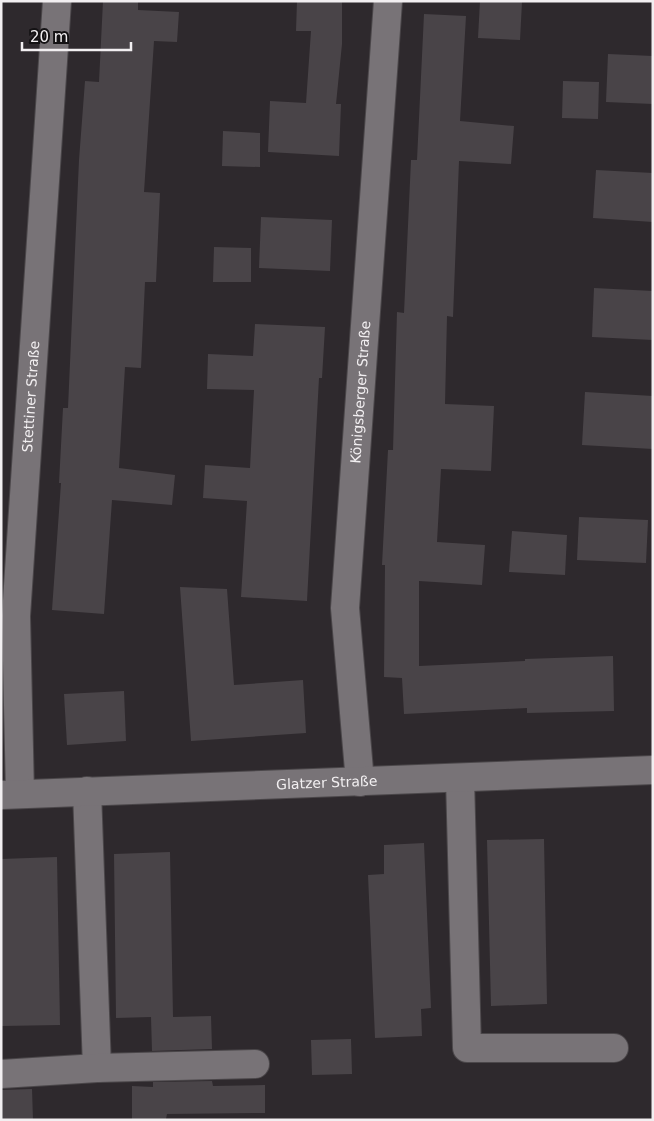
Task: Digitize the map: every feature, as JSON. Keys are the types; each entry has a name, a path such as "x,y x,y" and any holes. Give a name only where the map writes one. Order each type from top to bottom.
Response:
{"street":[{"name":"Stettiner Straße","path":"11,794 16,616 57,1"},
{"name":"Königsberger Straße","path":"360,782 345,608 388,1"},
{"name":"Glatzer Straße","path":"11,794 653,770"},
{"path":"460,778 466,1048 614,1048"},
{"path":"87,791 97,1068"},
{"path":"1,1074 97,1068 256,1064"}],"building":[{"path":"103,1 138,1 138,10 179,12 177,42 154,41 144,192 160,193 156,282 145,282 141,368 125,367 119,468 175,475 172,505 112,500 104,614 52,610 61,483 59,483 63,408 68,408 79,160 85,81 99,82"},
{"path":"297,1 342,1 342,44 336,104 341,104 339,156 268,152 270,101 306,103 311,31 296,31"},
{"path":"480,1 522,2 520,40 478,38"},
{"path":"424,14 466,16 460,121 514,126 511,164 459,161 453,317 447,316 445,404 494,406 491,471 441,469 437,542 485,545 482,585 419,581 419,666 525,661 525,659 613,656 614,711 527,713 527,708 404,714 402,678 384,677 385,565 382,565 388,450 393,450 397,312 404,313 411,160 417,160"},
{"path":"608,54 653,56 653,104 606,102"},
{"path":"563,81 599,82 598,119 562,118"},
{"path":"223,131 260,133 260,167 222,166"},
{"path":"596,170 653,173 653,222 593,218"},
{"path":"261,217 332,220 330,271 259,268"},
{"path":"214,247 251,248 251,282 213,282"},
{"path":"594,288 653,291 653,340 592,337"},
{"path":"255,324 325,327 322,378 319,378 307,601 241,597 247,501 203,498 205,465 250,468 254,390 207,389 208,354 253,356"},
{"path":"585,392 653,396 653,449 582,445"},
{"path":"579,517 648,520 646,563 577,560"},
{"path":"512,531 567,535 565,575 509,572"},
{"path":"180,587 227,589 234,685 303,680 306,733 191,741"},
{"path":"124,691 126,741 67,745 64,694"},
{"path":"544,839 547,1004 491,1006 487,840"},
{"path":"424,843 431,1008 421,1009 422,1036 375,1038 368,875 384,874 384,845"},
{"path":"170,852 173,1017 211,1016 212,1049 152,1051 151,1017 116,1018 114,854"},
{"path":"57,857 60,1025 2,1026 1,859"},
{"path":"351,1039 352,1074 312,1075 311,1040"},
{"path":"212,1081 213,1086 265,1085 265,1113 167,1114 166,1119 132,1119 132,1086 153,1087 153,1082"},
{"path":"32,1089 33,1120 1,1120 1,1090"}]}
